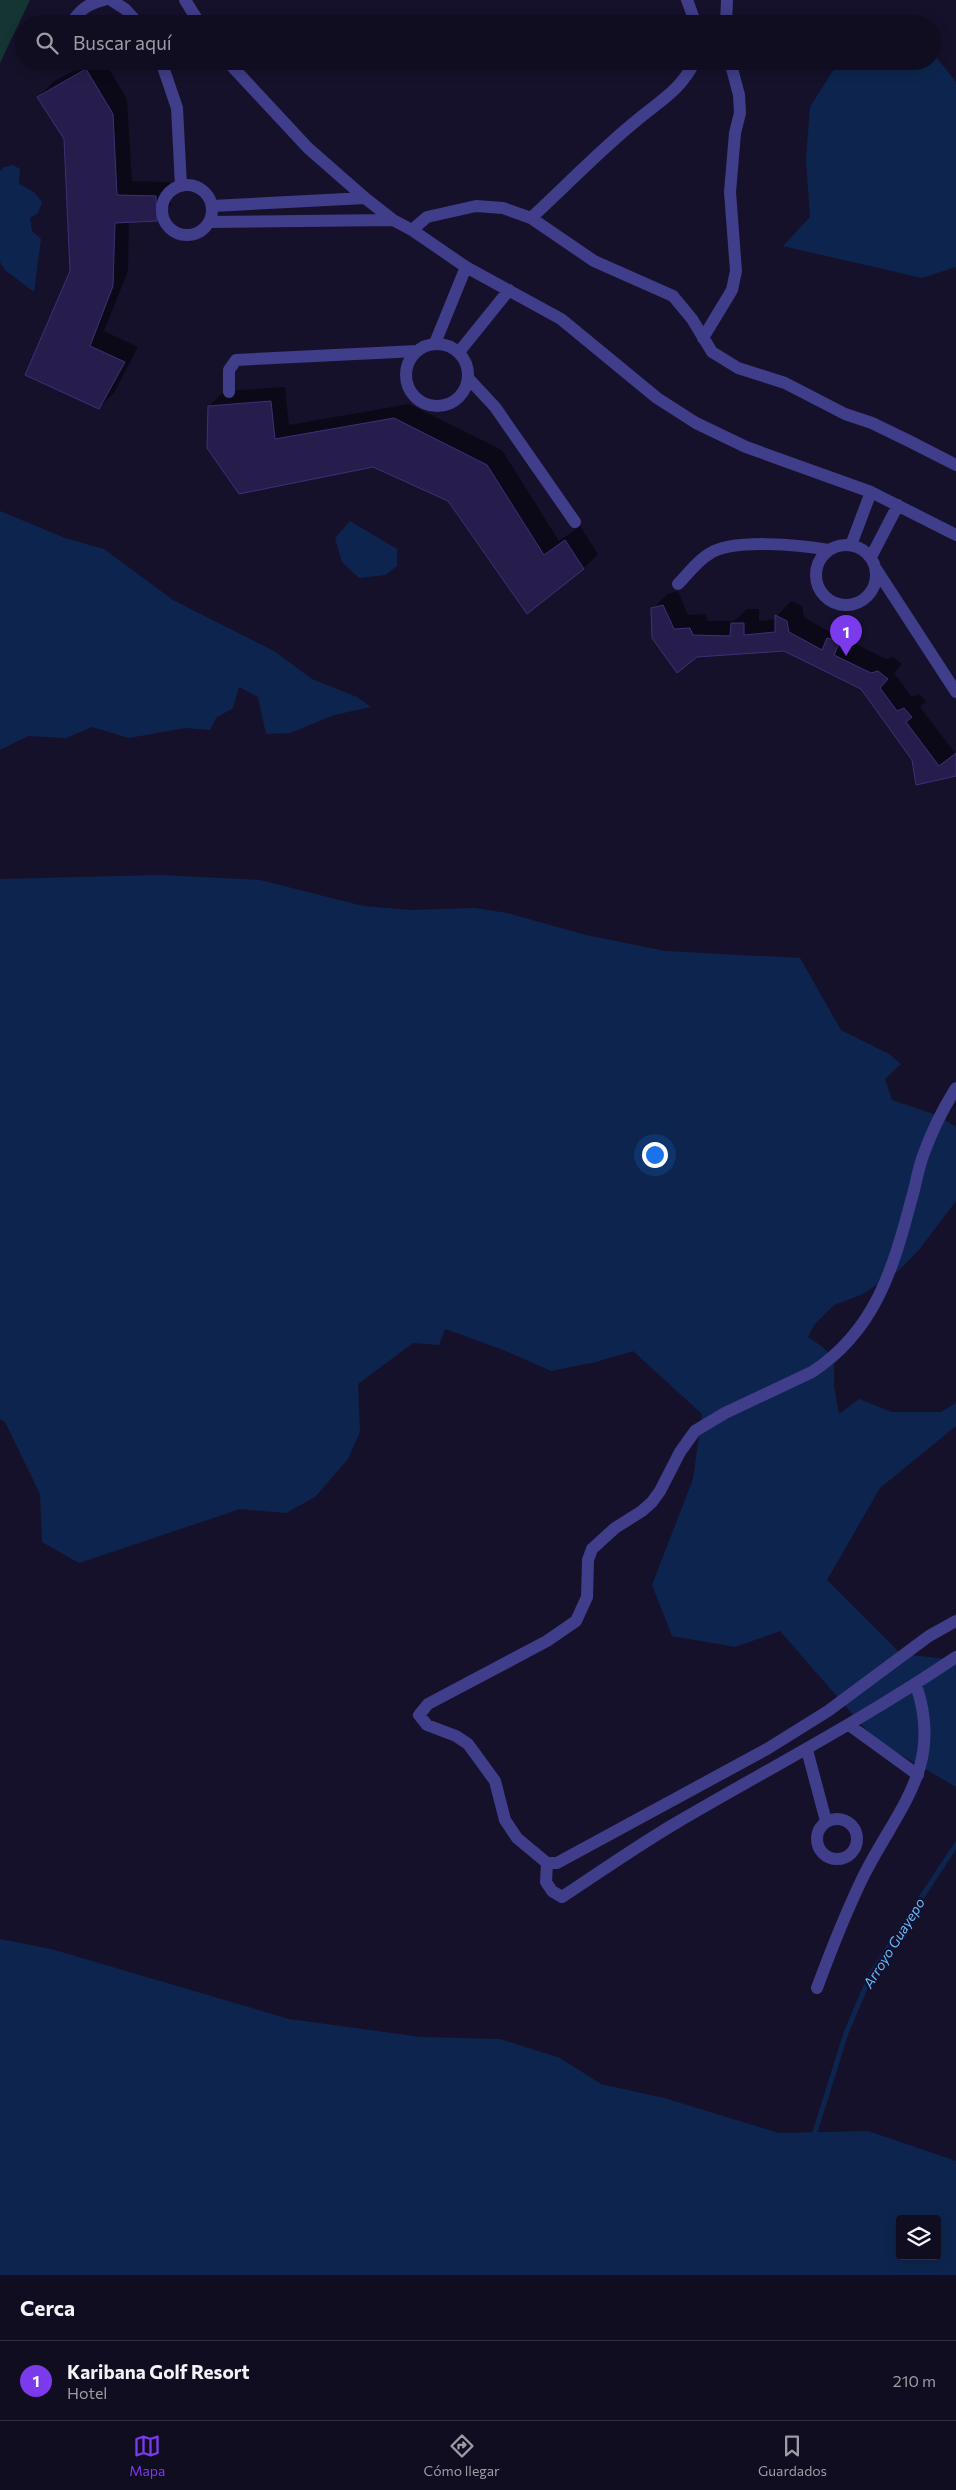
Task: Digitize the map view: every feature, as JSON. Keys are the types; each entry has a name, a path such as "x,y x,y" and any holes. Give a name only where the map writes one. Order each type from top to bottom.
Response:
{"street":[{"path":"77,15 90,3 104,0"},
{"path":"111,0 131,15"},
{"path":"185,0 194,15"},
{"path":"687,0 693,15"},
{"path":"726,15 727,0"},
{"path":"164,70 177,108 181,186"},
{"path":"235,70 308,148 393,220 412,230 466,267 561,319 657,398 696,423 746,447 871,492 956,535"},
{"path":"531,218 636,121 681,84 690,70"},
{"path":"703,338 732,290 736,271 730,192 735,132 740,113 739,96 732,70"},
{"path":"209,222 212,206 204,192 190,185 181,186 168,194 164,201 163,217 167,225 181,234 197,232 209,222 393,220"},
{"path":"212,206 365,198"},
{"path":"412,230 427,217 476,206 503,208 531,218 594,261 673,296 692,319 712,352 738,368 785,383 845,414 872,422 956,465"},
{"path":"435,343 466,267"},
{"path":"459,352 509,290"},
{"path":"229,392 229,370 236,360 417,351 435,343 447,345 459,352 468,368 468,378 459,397 451,403 441,406 422,402 408,388 407,368 417,351"},
{"path":"468,378 495,407 576,522"},
{"path":"851,545 871,492"},
{"path":"898,505 873,563 876,580 871,591 863,600 852,605 840,605 829,600 820,592 816,581 818,564 828,550 840,545 851,545 862,549 873,563 956,692"},
{"path":"678,584 708,554 728,546 801,545 828,550"},
{"path":"954,1091 924,1153 893,1268 879,1299 855,1334 825,1364 725,1413 696,1432 680,1452 660,1492 652,1502 642,1511 615,1528 592,1549 588,1560 587,1597 583,1611 571,1626 422,1709 419,1715 422,1720 468,1744 482,1761 495,1781 505,1820 518,1838 547,1863 564,1861 767,1749 828,1711 929,1636 956,1621"},
{"path":"547,1863 546,1882 552,1890 562,1896 675,1823 807,1750 916,1684 956,1657"},
{"path":"817,1988 840,1927 860,1884 885,1836 901,1812 918,1775 922,1760 925,1728 924,1706 916,1684"},
{"path":"849,1725 918,1775"},
{"path":"807,1750 826,1821"}],"green space":[{"path":"0,0 30,0 23,15 15,15 15,32 0,63"}],"water":[{"path":"941,63 956,82 956,267 922,278 783,246 810,217 806,160 810,107 833,70 941,70"},
{"path":"13,165 20,169 19,184 34,192 42,202 38,213 30,218 32,231 41,239 34,292 5,270 0,262 0,171 4,167"},
{"path":"0,511 65,538 104,549 173,600 274,651 312,679 357,697 371,707 334,715 290,733 266,734 258,697 239,687 233,708 216,718 210,730 185,728 129,738 92,727 66,738 28,736 0,750"},
{"path":"350,521 397,549 397,566 385,575 359,578 342,562 335,538"},
{"path":"160,875 260,880 363,906 410,910 475,908 507,913 586,935 665,951 800,958 841,1030 889,1054 901,1064 885,1079 892,1100 936,1115 956,1127 956,1201 918,1251 898,1271 861,1295 834,1305 814,1325 808,1337 824,1348 834,1360 834,1386 839,1414 859,1399 892,1412 941,1412 956,1403 956,1426 880,1488 827,1580 901,1654 956,1660 956,1787 874,1739 780,1631 735,1647 672,1636 652,1585 693,1479 702,1414 633,1351 596,1362 551,1371 501,1349 445,1329 439,1345 413,1343 358,1384 360,1432 348,1459 315,1497 286,1513 240,1509 79,1563 42,1542 40,1494 5,1422 0,1419 0,879"},
{"path":"0,1939 51,1949 289,2019 421,2037 500,2039 560,2058 601,2084 664,2098 779,2133 868,2131 956,2161 956,2275 0,2275"}],"building":[{"path":"87,70 113,114 117,195 156,196 157,221 115,223 113,286 90,346 125,362 99,409 25,375 70,271 64,139 37,97"},
{"path":"271,401 275,439 394,418 487,465 544,555 565,540 584,569 527,614 448,501 373,467 239,494 207,448 208,406"},
{"path":"663,605 674,629 690,628 693,635 730,636 731,623 744,623 744,635 775,632 775,615 787,621 789,632 822,650 827,638 840,641 834,655 871,673 878,671 888,679 880,688 897,711 904,708 912,717 906,722 939,766 956,753 956,776 916,785 912,760 861,689 784,651 697,657 677,673 652,638 651,608"}],"waterway":[{"name":"Arroyo Guayepo","path":"815,2132 846,2033 871,1974 956,1845"}],"place":[{"name":"Karibana Golf Resort","path":"846,656"}]}
